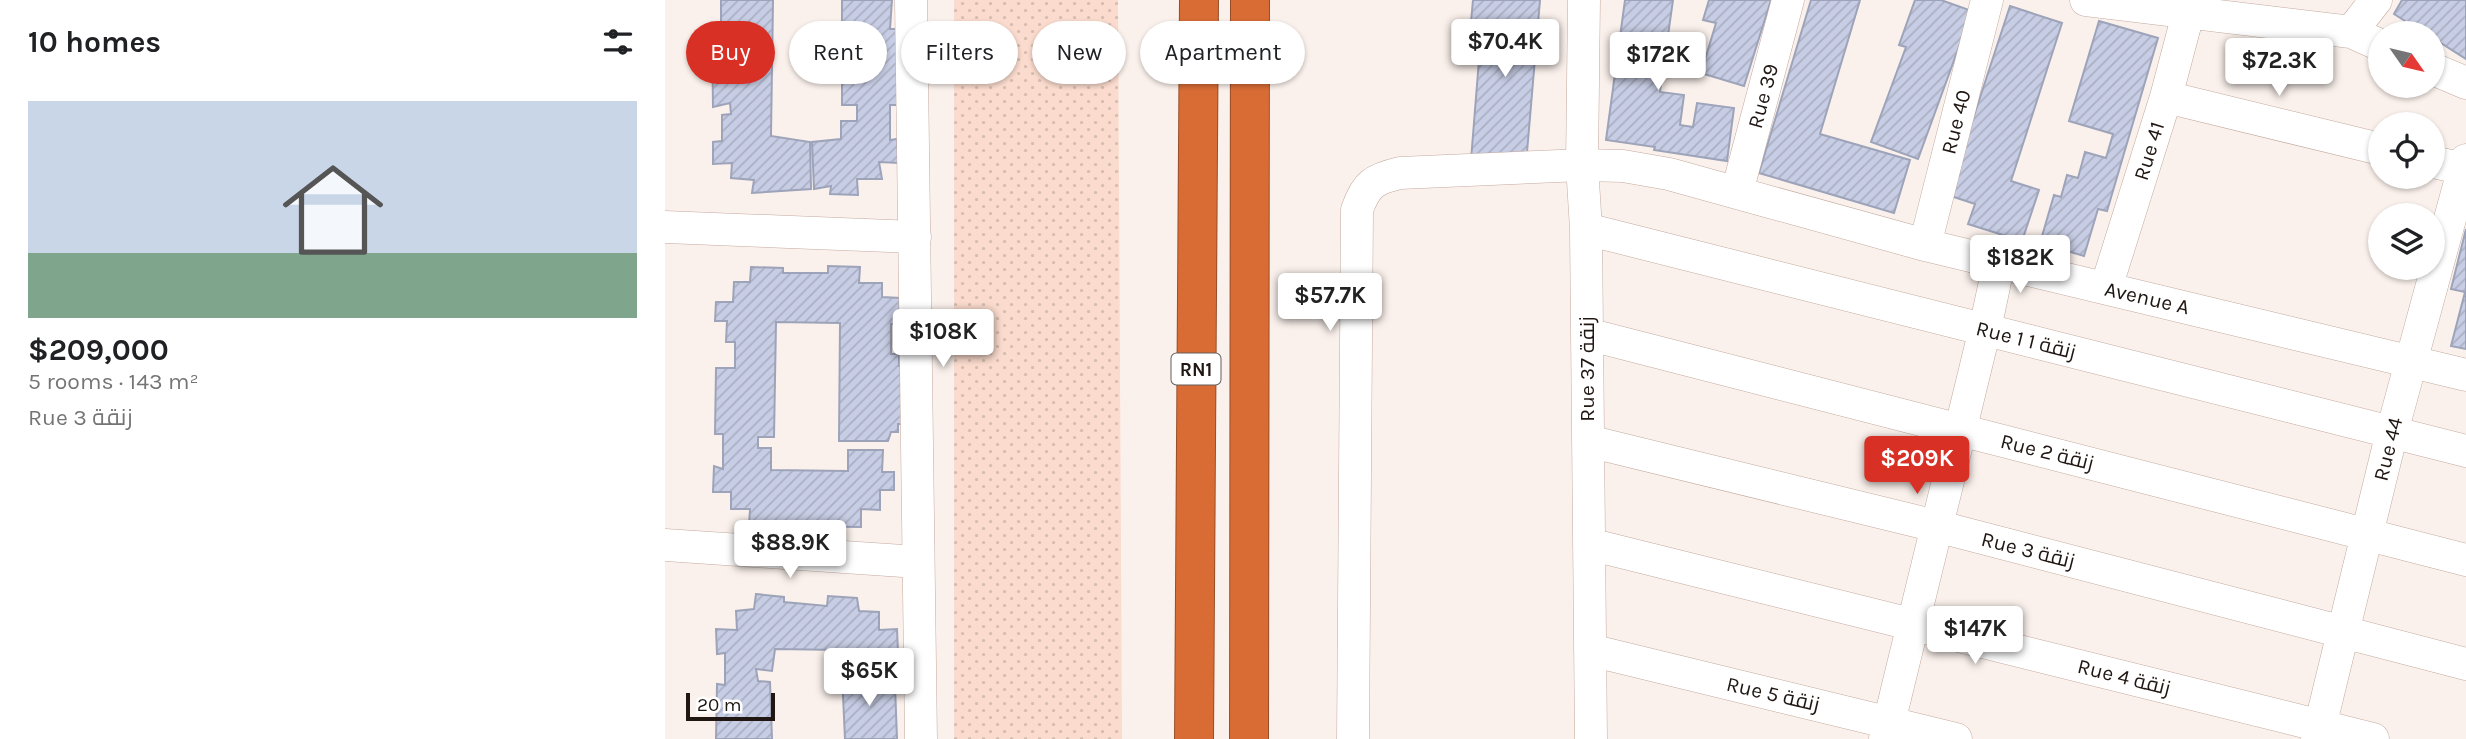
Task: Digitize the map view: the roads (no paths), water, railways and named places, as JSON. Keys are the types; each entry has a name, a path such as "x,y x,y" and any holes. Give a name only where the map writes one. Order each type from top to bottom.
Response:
{"highway":[{"name":"RN1","path":"1194,739 1199,0"},
{"name":"RN1","path":"1249,739 1250,0"}],"street":[{"path":"911,0 921,739"},
{"name":"Rue 37 زنقة","path":"1584,0 1582,165 1586,229 1591,739"},
{"name":"Rue 39","path":"1737,192 1788,0"},
{"name":"Rue 40","path":"1925,245 1987,0"},
{"path":"2086,0 2351,32 2368,40"},
{"path":"2351,32 2376,0"},
{"name":"Rue 41","path":"2106,288 2166,97 2188,14"},
{"path":"2445,74 2466,83"},
{"path":"2166,97 2368,146"},
{"path":"2445,163 2465,165"},
{"name":"Avenue A","path":"1353,739 1357,210 1362,195 1371,183 1383,177 1400,173 1582,165 1623,166 1669,174 1925,245 2466,375"},
{"name":"Rue 44","path":"2318,732 2392,432 2465,165"},
{"path":"665,227 915,237"},
{"name":"Rue 1 زنقة 1","path":"1586,229 2466,451"},
{"path":"1887,730 1999,263"},
{"name":"Rue 2 زنقة","path":"1587,334 2466,560"},
{"name":"Rue 3 زنقة","path":"1588,441 1936,526 2466,664"},
{"name":"Rue 4 زنقة","path":"1589,544 1913,624 2318,732 2374,739"},
{"path":"665,545 918,562"},
{"name":"Rue 5 زنقة","path":"1590,650 1887,730 1956,739"}]}
